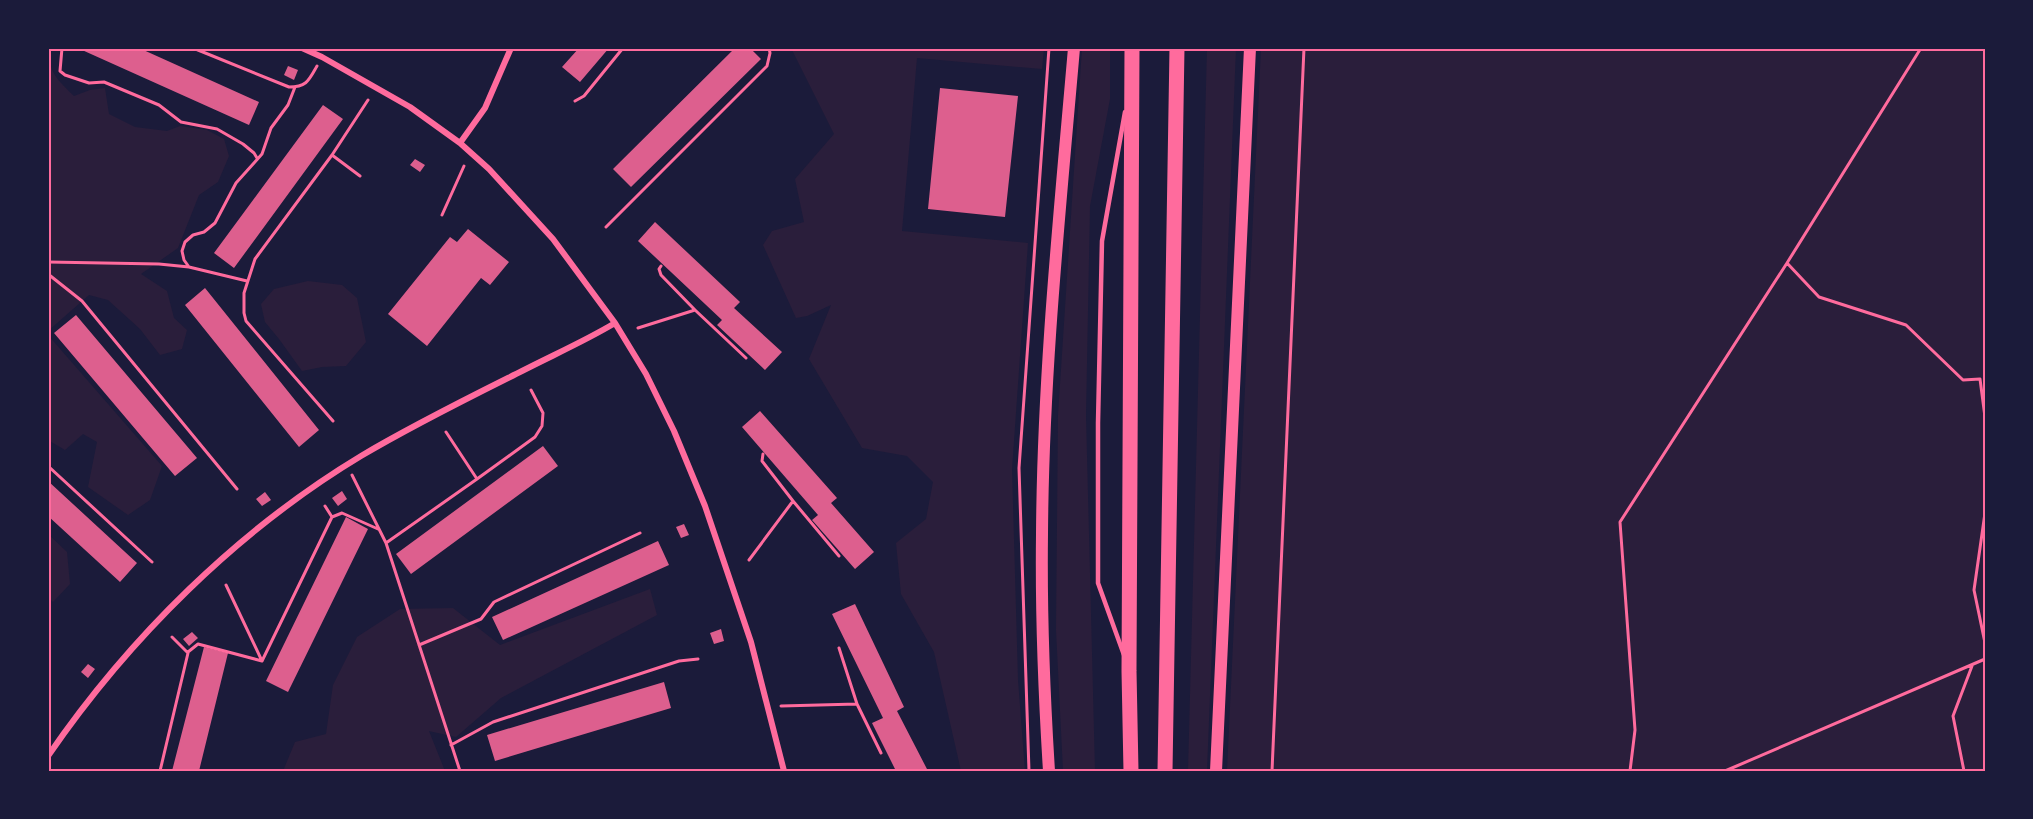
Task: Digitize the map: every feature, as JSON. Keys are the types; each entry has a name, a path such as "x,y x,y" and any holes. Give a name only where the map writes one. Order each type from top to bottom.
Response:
{"highway":[{"path":"1131,771 1132,48"},
{"path":"1165,771 1177,48"}],"main road":[{"path":"1048,771 1043,659 1042,533 1048,378 1074,48"},
{"path":"1216,771 1250,48"}],"street":[{"path":"302,48 410,107 460,143 489,169 546,231 580,273 615,323 646,375 670,422 705,506 751,642 784,771"},
{"path":"460,143 481,116 511,48"},
{"path":"48,756 113,672 143,638 185,594 272,518 361,456 437,414 615,323"}],"lane":[{"path":"1130,671 1098,583 1098,423 1102,241 1131,77"}],"path":[{"path":"62,48 60,71 65,75 89,82 104,82 159,105 181,122 217,129 243,144 257,158"},
{"path":"193,48 290,87 300,87 309,81 322,57"},
{"path":"575,101 584,96 623,48"},
{"path":"606,227 767,66 769,48"},
{"path":"1029,771 1019,468 1049,48"},
{"path":"1272,771 1304,48"},
{"path":"1630,771 1635,730 1620,522 1787,263 1921,48"},
{"path":"189,267 182,251 185,242 215,223 236,183 262,154 271,128 288,105 295,87"},
{"path":"333,421 246,321 244,303 247,281 255,259 332,155 368,100"},
{"path":"332,155 360,176"},
{"path":"442,215 464,166"},
{"path":"48,262 159,264 189,267 247,281"},
{"path":"1787,263 1819,297 1906,326 1963,380 1980,380 1985,417"},
{"path":"661,266 659,269 662,275 746,358"},
{"path":"48,274 82,301 237,489"},
{"path":"638,328 695,309"},
{"path":"386,543 535,437 542,426 543,413 531,390"},
{"path":"446,432 477,479"},
{"path":"763,454 762,461 840,556"},
{"path":"48,466 152,562"},
{"path":"352,474 386,543 460,771"},
{"path":"749,560 793,501"},
{"path":"325,506 332,517"},
{"path":"262,661 332,517 342,513 380,530"},
{"path":"1985,513 1974,590 1985,643"},
{"path":"419,645 481,619 494,602 640,533"},
{"path":"226,585 262,661"},
{"path":"172,637 188,653"},
{"path":"159,771 188,653 198,644 262,661"},
{"path":"839,648 857,704 881,753"},
{"path":"452,745 493,722 679,661 698,659"},
{"path":"1725,771 1985,659"},
{"path":"1964,771 1953,716 1972,666"},
{"path":"781,706 857,704"},
{"path":"1737,766 1739,771"}],"shaded area":[{"path":"48,48 50,48 52,70 74,96 90,90 105,88 109,114 135,127 167,131 180,126 207,130 224,139 229,156 218,182 199,195 178,248 141,274 167,291 174,318 187,330 182,349 160,355 140,329 108,300 89,295 48,331"},
{"path":"791,48 1044,48 1042,69 917,58 902,231 1028,243 1012,469 1018,680 1025,771 961,771 934,652 901,594 896,543 926,519 933,482 907,456 862,448 809,359 831,305 807,316 796,318 763,245 772,231 804,222 795,179 834,134"},
{"path":"1082,48 1110,48 1110,99 1090,206 1086,416 1095,771 1063,771 1056,630 1058,415"},
{"path":"1207,48 1236,48 1207,771 1188,771"},
{"path":"1261,48 1985,48 1985,771 1227,771"},
{"path":"308,281 342,285 357,298 366,342 346,366 302,371 265,322 261,304 274,289"},
{"path":"48,335 162,466 150,500 128,515 88,487 97,442 83,434 65,450 48,440"},
{"path":"48,534 67,552 70,584 53,602 48,597"},
{"path":"650,589 657,615 501,698 456,737 429,731 445,771 283,771 295,742 326,734 333,685 357,637 400,609 453,608 500,645"}],"building":[{"path":"84,48 139,48 259,102 249,125 82,50"},
{"path":"579,48 609,48 580,82 562,67"},
{"path":"735,48 750,48 761,59 631,187 613,169"},
{"path":"288,66 298,70 294,80 284,75"},
{"path":"940,88 1018,96 1005,217 928,209"},
{"path":"323,105 343,119 234,268 214,253"},
{"path":"415,159 425,165 420,172 410,165"},
{"path":"655,222 740,302 734,308 782,352 765,370 717,325 722,320 638,241"},
{"path":"468,229 509,262 490,285 481,278 427,346 388,314 450,237 457,242"},
{"path":"205,288 319,430 299,447 185,305"},
{"path":"76,315 197,458 175,476 54,333"},
{"path":"760,411 837,498 831,503 874,552 855,569 812,520 818,515 742,427"},
{"path":"543,446 558,466 411,574 396,554"},
{"path":"48,481 137,563 120,582 48,516"},
{"path":"342,491 347,499 338,506 332,498"},
{"path":"265,492 271,500 262,506 256,499"},
{"path":"346,517 368,529 288,692 266,681"},
{"path":"684,524 689,535 681,538 676,527"},
{"path":"658,541 669,565 503,640 492,617"},
{"path":"855,604 904,707 897,711 928,771 896,771 872,723 883,718 832,614"},
{"path":"721,629 724,641 714,644 710,633"},
{"path":"192,632 198,638 189,646 183,639"},
{"path":"204,647 228,653 199,771 172,771"},
{"path":"88,664 95,669 88,678 81,672"},
{"path":"664,682 671,708 495,761 487,735"}]}
